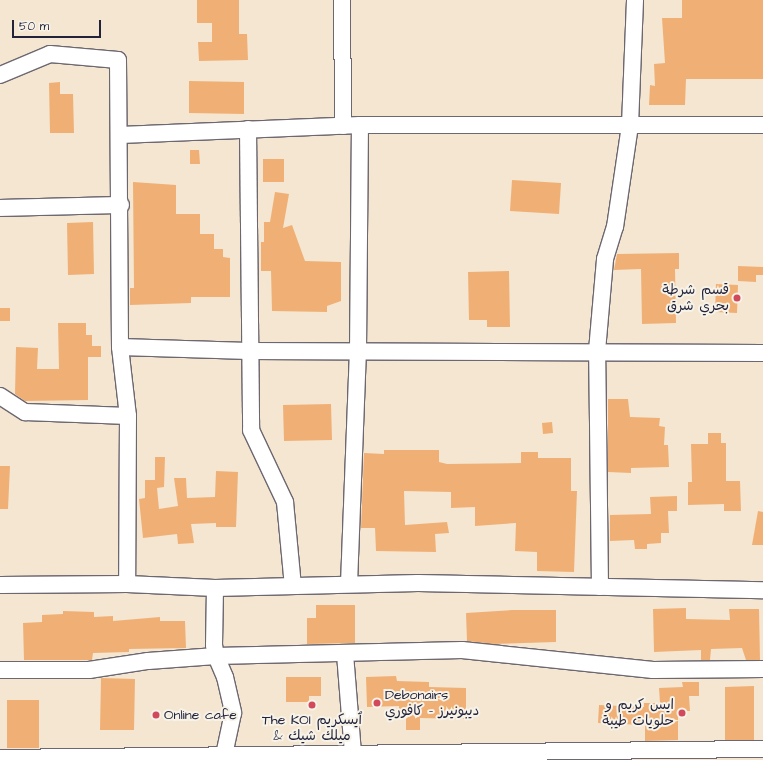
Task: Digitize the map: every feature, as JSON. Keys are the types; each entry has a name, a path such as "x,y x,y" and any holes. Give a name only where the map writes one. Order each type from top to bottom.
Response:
{"street":[{"path":"342,0 343,126"},
{"path":"600,587 597,350 605,259 615,227 630,125 635,0"},
{"path":"0,75 50,54 118,60 121,205 120,347 128,416 127,584"},
{"path":"349,584 358,350 360,125"},
{"path":"120,135 360,125 763,125"},
{"path":"248,129 249,350 251,430 285,502 293,586"},
{"path":"0,208 121,205"},
{"path":"120,347 249,350 597,350 763,353"},
{"path":"0,396 25,412 128,416"},
{"path":"0,584 127,584 215,588 349,584 763,590"},
{"path":"215,588 216,656 225,677 233,713 224,756"},
{"path":"0,670 90,670 148,661 216,656 462,650 653,670 763,669"},
{"path":"345,654 353,753"},
{"path":"0,758 197,758 353,753 416,756 763,749"}],"building":[{"path":"197,0 239,0 239,34 247,34 248,60 199,61 198,42 212,42 212,23 197,23"},
{"path":"682,0 763,0 763,79 686,79 685,105 649,105 650,85 655,86 654,64 665,63 662,18 682,18"},
{"path":"189,81 244,82 244,114 189,113"},
{"path":"60,82 60,94 73,94 74,133 50,133 49,83"},
{"path":"190,150 199,150 200,164 190,164"},
{"path":"263,159 284,159 284,182 263,182"},
{"path":"512,180 561,183 559,214 510,211"},
{"path":"133,182 176,185 176,214 200,214 200,234 214,234 214,249 223,249 223,257 230,258 230,297 191,297 191,303 130,305 130,288 134,288"},
{"path":"275,192 289,194 283,228 292,225 305,261 341,262 341,301 327,306 327,312 272,311 271,271 261,271 261,242 264,242 264,222 270,222"},
{"path":"93,222 94,274 68,275 67,223"},
{"path":"679,253 679,269 675,269 676,323 642,324 641,269 614,270 617,254"},
{"path":"738,266 763,267 763,275 756,275 756,282 738,281"},
{"path":"509,271 510,327 487,327 487,320 469,320 468,272"},
{"path":"716,284 738,285 737,313 715,312"},
{"path":"0,308 10,308 10,321 0,321"},
{"path":"58,323 86,323 86,335 92,335 92,346 101,346 101,357 88,357 88,400 25,401 15,394 16,347 38,348 37,369 59,369"},
{"path":"608,399 628,399 630,417 660,418 659,426 665,427 664,445 668,445 669,467 631,468 631,473 608,472"},
{"path":"331,404 332,440 284,441 283,405"},
{"path":"552,422 553,433 543,434 542,423"},
{"path":"708,433 721,433 721,443 726,443 726,481 740,481 741,511 724,511 724,504 688,505 688,482 692,482 691,444 708,444"},
{"path":"384,450 439,450 439,462 447,464 521,463 521,452 538,452 538,458 571,458 571,491 577,491 574,572 537,571 537,552 515,551 516,523 475,526 475,507 451,508 451,492 404,491 405,525 447,522 449,533 435,534 436,552 376,551 375,528 361,528 364,453 384,454"},
{"path":"155,457 165,457 164,487 157,488 159,509 178,506 174,478 186,478 187,498 215,497 216,471 238,472 236,527 216,527 216,523 191,524 194,543 178,544 177,534 143,538 139,499 145,498 145,480 155,480"},
{"path":"0,466 10,466 8,509 0,509"},
{"path":"677,496 677,511 668,511 669,533 661,533 661,543 647,544 647,549 635,549 634,540 610,541 610,515 651,514 650,497"},
{"path":"758,511 763,512 763,545 752,545"},
{"path":"316,605 355,605 355,643 307,644 307,618 316,618"},
{"path":"686,608 686,619 730,620 729,609 759,609 760,660 746,660 742,648 711,649 710,660 701,660 701,650 654,652 653,609"},
{"path":"512,610 556,610 556,642 492,644 467,641 466,613"},
{"path":"63,611 94,612 94,617 113,616 113,621 160,617 160,621 185,621 186,648 129,649 129,652 93,653 92,660 24,660 23,623 42,622 42,615 63,614"},
{"path":"396,676 397,681 429,682 429,687 466,688 466,719 420,718 420,730 406,730 406,715 399,714 399,706 367,707 366,677"},
{"path":"286,677 321,677 321,696 309,696 309,702 286,702"},
{"path":"101,678 135,679 134,730 100,730"},
{"path":"682,682 699,682 699,696 689,696 690,711 678,711 678,740 645,741 645,725 598,723 599,705 644,707 644,703 660,703 659,688 683,687"},
{"path":"754,686 754,740 725,740 725,687"},
{"path":"7,700 39,700 39,748 7,748"}],"place":[{"name":"قسم شرطة بحري شرق","path":"737,298"},
{"name":"Debonairs ديبونيرز - كافوري","path":"377,703"},
{"name":"The KOI ٱيسكريم & ميلك شيك","path":"312,705"},
{"name":"ايس كريم و حلويات طيبة","path":"682,713"},
{"name":"Online cafe","path":"156,715"}]}
